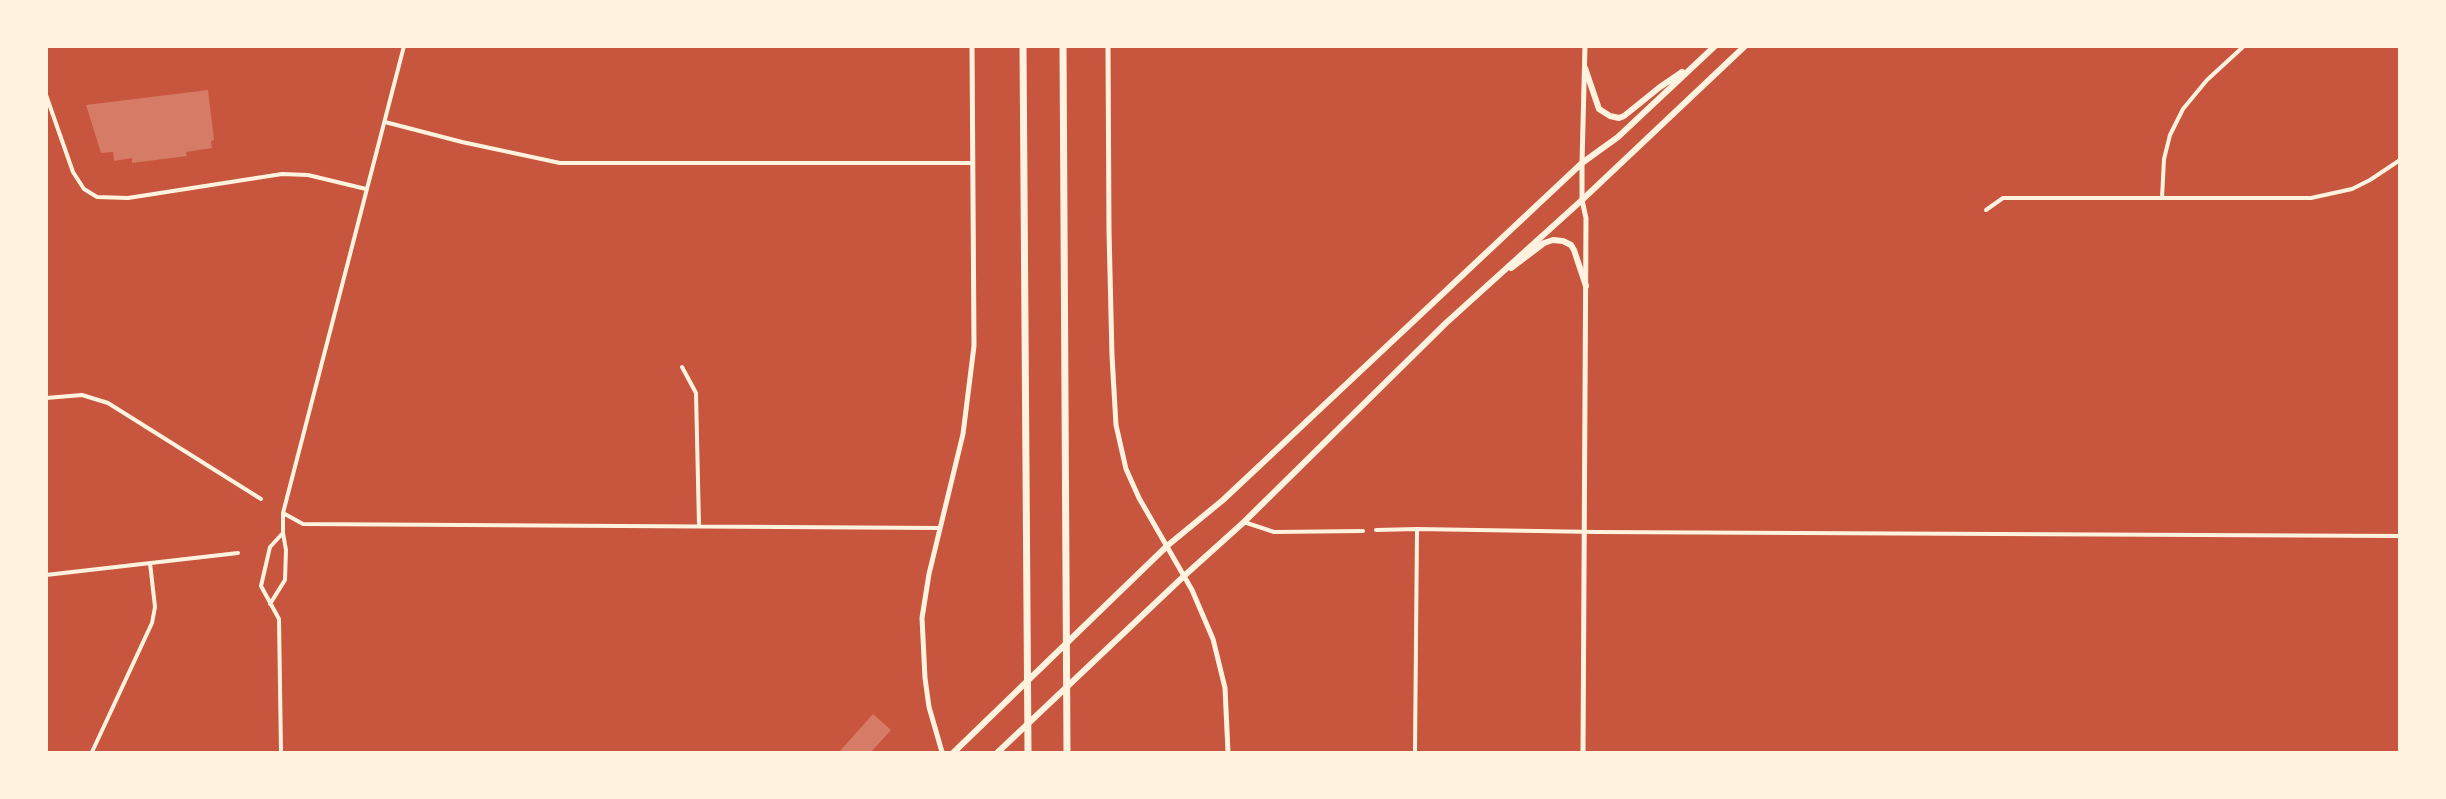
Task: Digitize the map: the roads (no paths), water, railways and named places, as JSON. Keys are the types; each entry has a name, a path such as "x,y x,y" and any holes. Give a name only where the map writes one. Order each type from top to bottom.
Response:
{"highway":[{"path":"1023,46 1028,753"},
{"path":"1063,46 1067,753"},
{"path":"954,753 1167,546 1222,500 1582,163 1618,137 1716,46"},
{"path":"998,753 1244,522 1479,292 1582,200 1745,46"},
{"path":"1585,69 1599,109 1610,116 1619,118 1698,62"},
{"path":"1479,292 1536,249 1552,240 1571,245 1586,286"}],"main road":[{"path":"942,753 929,707 922,618 928,574 963,434 974,346 972,46"},
{"path":"1108,46 1109,241 1116,425 1126,469 1139,498 1184,576 1209,627 1222,672 1227,704 1228,753"},
{"path":"1583,753 1586,218 1582,200 1582,163 1585,46"}],"street":[{"path":"270,604 285,580 286,550 283,513 404,46"},
{"path":"2162,198 2164,159 2170,135 2183,109 2207,80 2244,46"},
{"path":"46,95 73,172 84,189 97,197 128,198 282,174 308,175 366,189"},
{"path":"385,122 462,142 560,163 974,163"},
{"path":"1986,210 2003,198 2311,198 2352,189 2400,160"},
{"path":"682,367 696,393 699,525"},
{"path":"46,398 82,395 108,403 261,499"},
{"path":"283,513 303,524 939,528"},
{"path":"1244,522 1274,532 1363,531"},
{"path":"1415,753 1417,529"},
{"path":"1376,530 2400,536"},
{"path":"281,753 279,619 261,586 270,547 283,534"},
{"path":"46,575 237,554"},
{"path":"92,753 152,623 155,607 150,563"}]}
